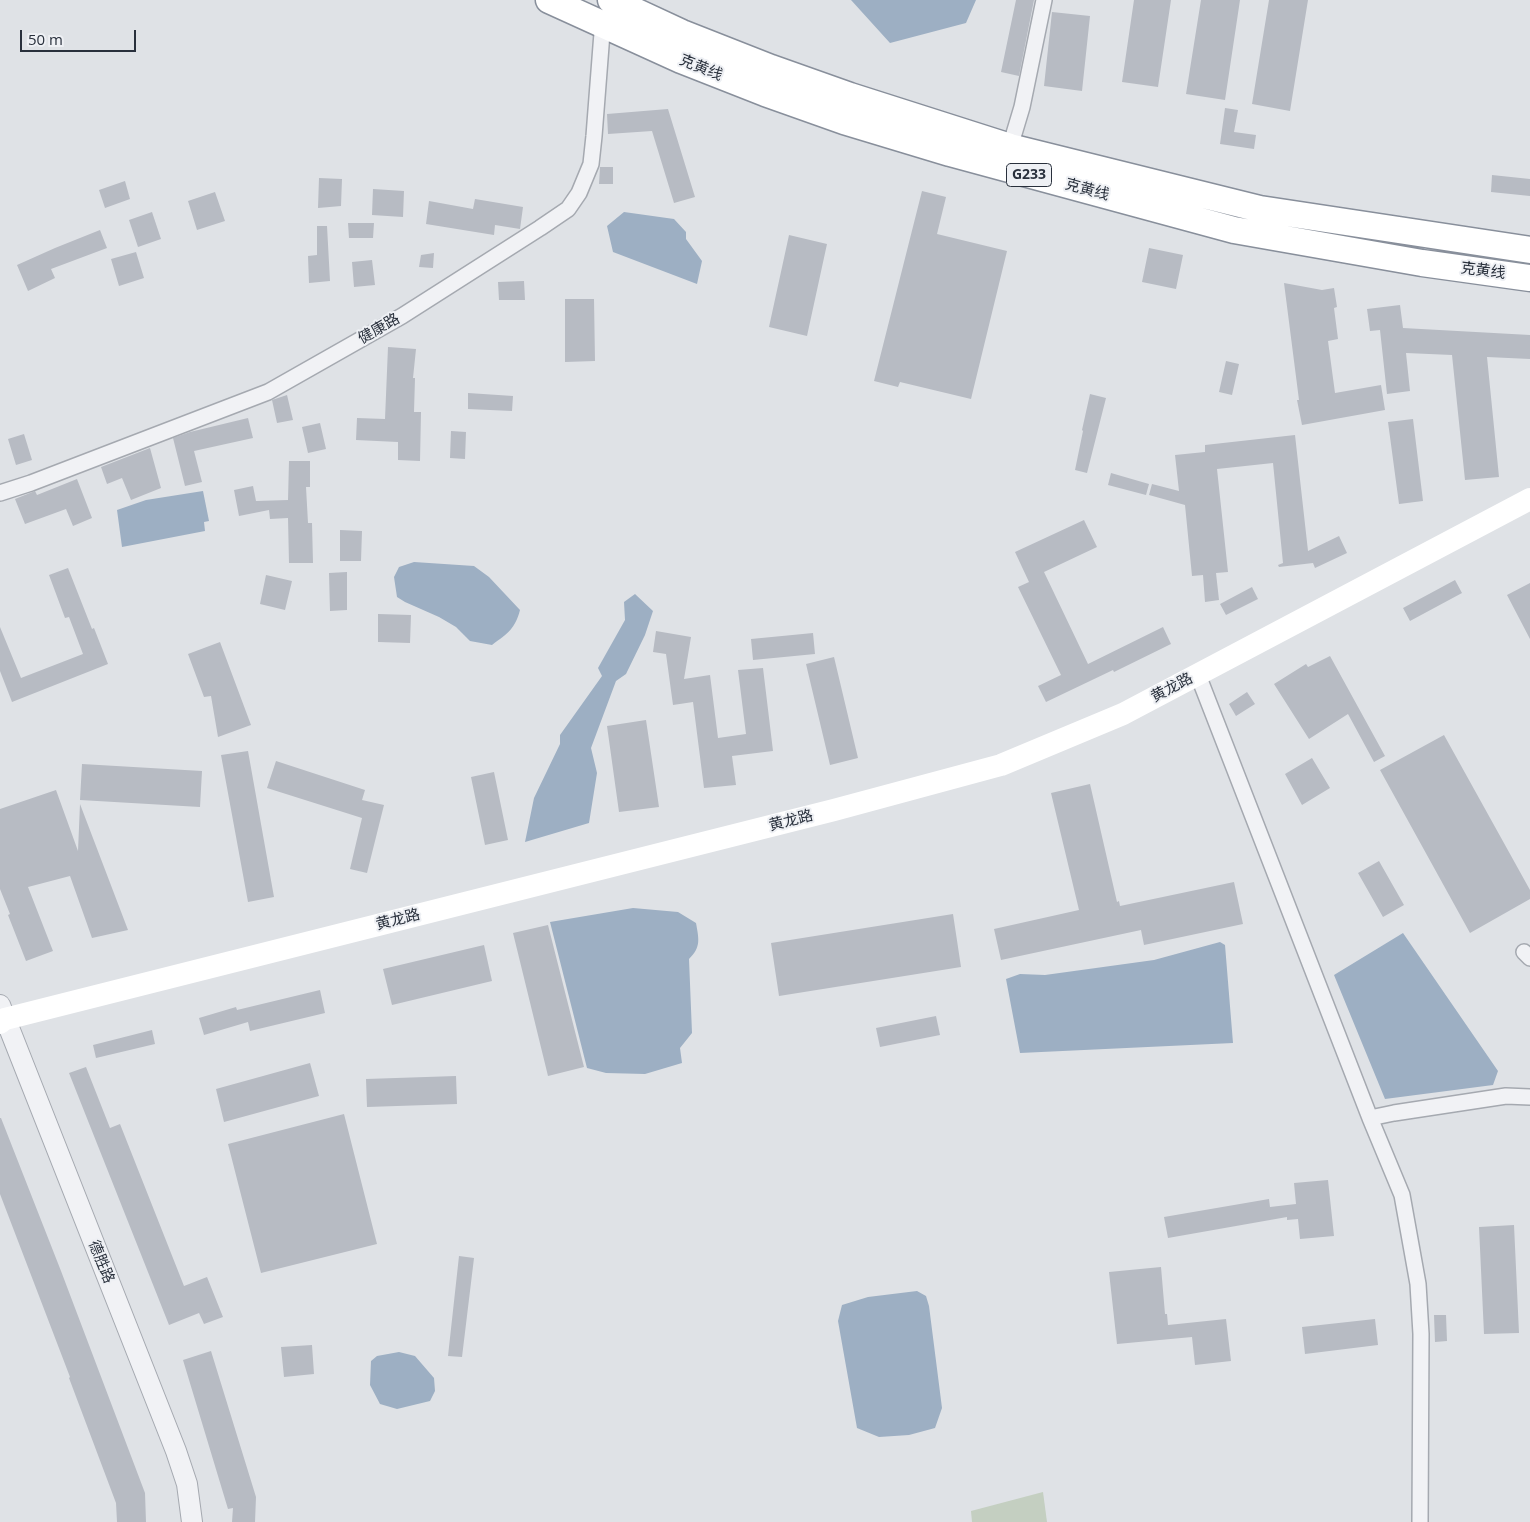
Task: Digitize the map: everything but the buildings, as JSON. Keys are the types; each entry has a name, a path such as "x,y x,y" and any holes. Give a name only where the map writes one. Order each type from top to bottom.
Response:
{"highway":[{"name":"克黄线","path":"549,0 604,12 681,60 765,93 844,121 959,156 1234,230 1422,264 1530,278"},
{"name":"克黄线","path":"611,0 682,32 780,71 850,96 1010,147 1260,209 1530,250"}],"main road":[{"name":"黄龙路","path":"1,1016 826,812 1001,765 1123,714 1530,499"}],"street":[{"path":"1010,147 1022,107 1044,0"},
{"name":"健康路","path":"0,493 268,392 402,316 568,209 579,193 591,164 604,12"},
{"path":"1198,675 1370,1118 1402,1195 1418,1277 1421,1334 1420,1522"},
{"name":"德胜路","path":"1,1016 176,1452 187,1484 192,1522"},
{"path":"1370,1118 1506,1096 1530,1097"}],"green space":[{"path":"1043,1492 1047,1522 972,1522 971,1511"}],"water":[{"path":"851,0 976,0 966,23 890,43"},
{"path":"624,212 674,219 686,232 686,239 702,261 697,284 613,252 607,226"},
{"path":"203,491 209,521 204,522 205,531 122,547 117,510 146,500"},
{"path":"414,562 474,566 489,577 520,610 513,626 507,634 492,645 470,641 456,627 397,597 394,577 399,567"},
{"path":"635,594 653,611 645,635 626,674 616,681 591,748 597,773 589,823 525,842 534,798 560,744 560,735 602,676 598,668 625,620 624,602"},
{"path":"633,908 678,912 696,923 698,943 696,951 689,959 692,1033 680,1048 682,1063 645,1074 606,1073 587,1068 550,922"},
{"path":"1403,933 1498,1071 1493,1085 1385,1099 1334,975"},
{"path":"1220,942 1225,945 1233,1043 1020,1053 1006,979 1020,974 1045,975 1154,960"},
{"path":"917,1291 926,1296 929,1306 942,1408 935,1428 909,1435 879,1437 857,1428 838,1321 842,1305 868,1297"},
{"path":"399,1352 415,1356 434,1378 435,1391 430,1401 397,1409 380,1404 370,1385 371,1361 377,1356"}]}
